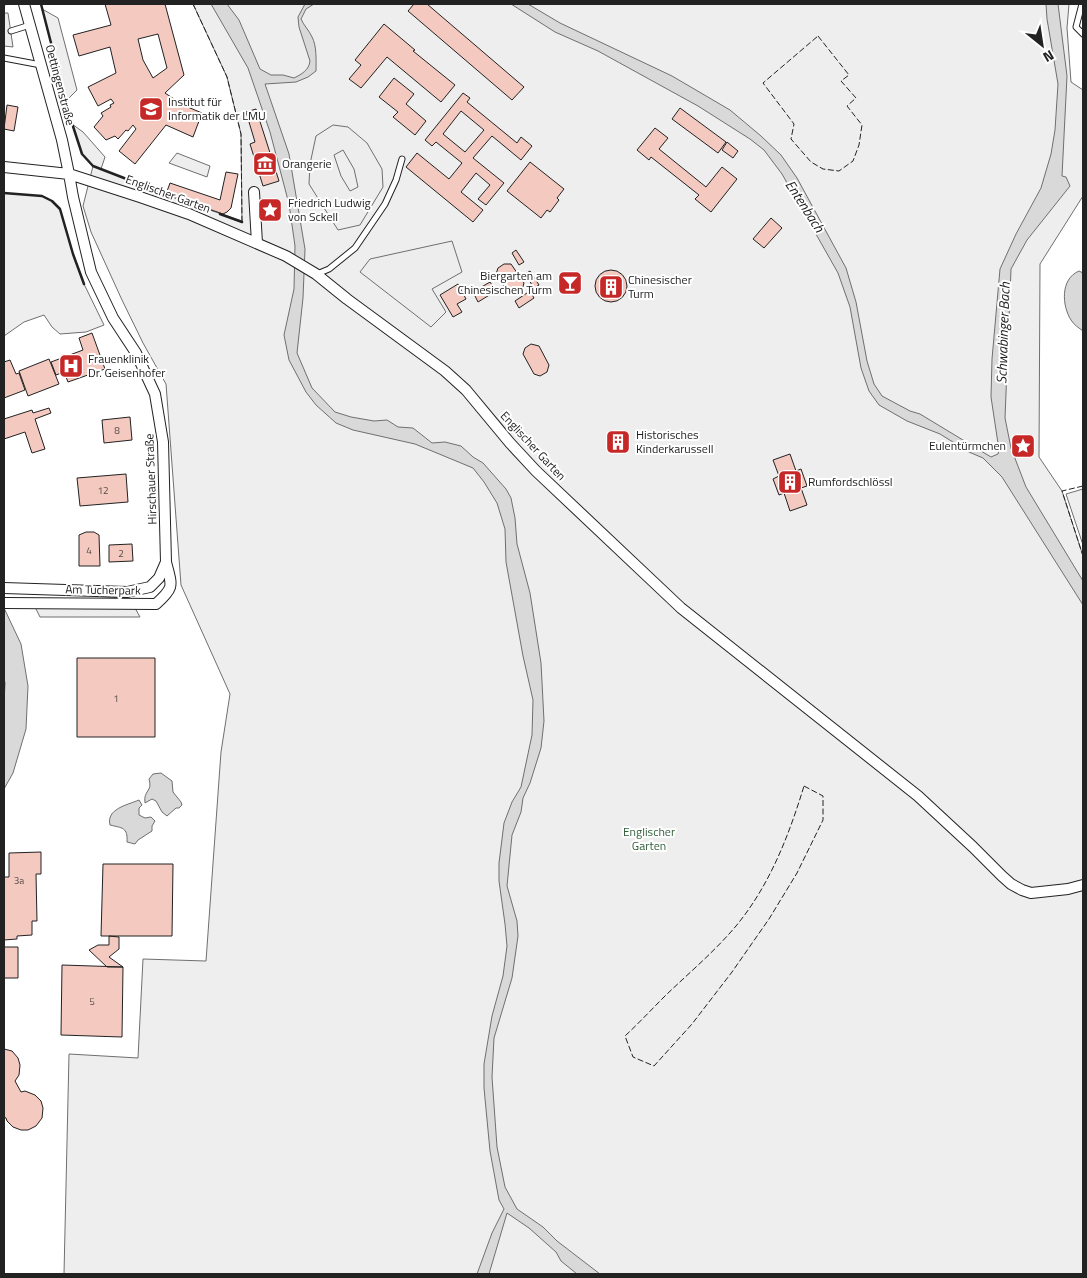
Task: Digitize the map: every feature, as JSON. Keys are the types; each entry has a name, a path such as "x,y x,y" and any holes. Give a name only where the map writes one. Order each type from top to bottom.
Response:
{"street":[{"name":"Oettingenstraße","path":"24,4 62,140 69,174"},
{"name":"Englischer Garten","path":"4,167 69,174 96,182 189,214 291,258 444,370 466,390 536,471 681,608 918,796 1012,884 1031,893 1068,889 1083,885"},
{"name":"Hirschauer Straße","path":"69,174 91,272 113,318 136,353 155,394 163,442 166,562"},
{"path":"254,192 258,243"},
{"name":"Am Tucherpark","path":"4,588 127,592 150,587 159,578 166,562"},
{"name":"Am Tucherpark","path":"5,603 156,604 171,588 166,562"}],"lane":[{"path":"1082,4 1076,27 1083,34"},
{"path":"11,31 30,25"},
{"path":"4,58 41,65"},
{"path":"312,272 329,269 355,248 385,204 396,180 402,159"}],"green space":[{"name":"Englischer Garten","path":"193,4 1069,4 1067,28 1071,82 1083,90 1083,196 1040,264 1039,457 1062,491 1083,556 1083,1274 64,1274 69,1054 138,1058 143,959 206,961 221,752 230,694 181,585 166,384 143,343 91,232 83,206 93,166 82,154 72,124 83,132 105,157 101,169 157,192 242,221 241,134 227,77"},
{"path":"42,9 58,18 77,90 66,101"},
{"path":"177,153 210,166 207,177 169,163"},
{"path":"4,193 42,196 52,201 60,209 84,284 104,325 86,332 60,334 52,327 44,315 24,322 4,336"},
{"path":"1083,489 1083,545 1066,494"}],"shaded area":[{"path":"4,13 8,13 13,47 4,46"},
{"path":"333,125 348,127 367,143 382,169 383,187 360,225 338,230 309,184 310,164 316,136","holes":["343,150 354,169 358,187 350,191 341,176 334,155"]},
{"path":"452,241 462,272 432,289 446,312 431,327 360,272 370,259"},
{"path":"35,607 135,608 140,617 40,617"}],"water":[{"path":"211,4 227,4 239,20 260,69 271,75 283,75 294,78 307,69 310,61 299,27 298,17 305,4 314,4 306,9 301,19 314,41 316,71 296,82 265,84 289,154 305,249 303,298 297,353 312,388 335,412 374,421 387,420 398,427 413,428 432,443 445,442 461,446 483,463 506,489 511,498 517,544 530,593 541,663 544,721 541,748 512,835 507,886 517,921 518,936 512,978 494,1038 492,1077 497,1147 505,1187 517,1209 543,1227 557,1241 600,1274 577,1274 561,1261 556,1252 529,1228 507,1213 489,1274 477,1274 492,1233 504,1209 499,1200 490,1151 484,1088 484,1064 492,1016 503,976 507,946 499,881 499,863 504,823 512,802 521,787 532,735 533,700 506,562 505,529 497,503 473,468 415,444 353,430 336,423 316,405 306,392 289,360 284,335 294,289 295,246 289,204 270,132 248,68"},
{"path":"511,4 528,4 560,23 672,76 730,110 761,136 781,155 797,178 846,268 856,302 867,361 874,384 882,396 910,411 920,414 991,457 998,454 999,450 991,397 992,359 1000,269 1016,234 1041,188 1051,154 1055,130 1058,84 1046,4 1058,4 1067,76 1062,176 1066,177 1070,186 1027,240 1011,269 1005,418 1011,448 1026,487 1083,581 1083,605 1002,477 983,458 969,452 940,434 907,421 879,405 869,391 861,368 850,307 838,273 782,174 764,150 698,106 598,51 555,32"},
{"path":"1079,271 1083,273 1083,331 1075,325 1068,314 1064,293 1068,280"},
{"path":"4,608 21,644 28,686 26,729 13,773 4,789 5,683"},
{"path":"161,773 172,781 173,792 182,805 167,816 162,812 156,801 152,799 145,803 145,796 150,786 149,779 153,774"},
{"path":"139,800 142,805 139,808 139,815 145,818 151,817 155,821 152,831 135,844 127,842 125,831 110,825 110,820 111,815 118,808"}],"building":[{"path":"105,4 165,4 184,75 165,93 183,105 202,113 193,137 166,125 135,164 119,151 136,129 133,125 118,139 115,136 106,140 94,127 103,116 101,113 114,103 111,99 98,106 88,87 116,73 110,47 79,56 73,35 111,25","holes":["158,34 167,68 153,78 143,60 138,39"]},
{"path":"414,4 427,4 524,87 512,100 408,11"},
{"path":"384,24 415,50 413,51 455,85 441,102 387,57 361,88 349,79 361,65 355,60"},
{"path":"394,78 414,94 406,104 426,121 415,135 393,117 398,112 379,97"},
{"path":"463,93 470,98 467,102 517,143 521,137 532,146 521,160 492,136 473,158 504,183 486,205 478,199 490,185 476,173 461,192 483,210 473,222 406,167 417,153 449,179 462,163 436,142 432,146 425,140","holes":["461,111 484,130 465,152 443,134"]},
{"path":"7,105 18,107 14,131 4,129"},
{"path":"680,108 726,142 718,153 672,119"},
{"path":"256,109 279,181 263,186 250,144 255,142 246,112"},
{"path":"655,128 668,138 659,149 706,187 722,167 737,179 711,212 695,199 699,195 651,157 649,160 637,150"},
{"path":"727,142 738,151 733,158 722,150"},
{"path":"530,162 564,189 550,212 547,210 541,218 507,191"},
{"path":"226,172 238,174 231,208 223,214 166,194 170,183 220,200"},
{"path":"771,218 782,228 764,248 753,239"},
{"path":"516,250 524,262 519,265 512,253"},
{"path":"504,264 511,264 524,283 522,290 517,294 509,294 496,274 498,268"},
{"name":"Chinesischer Turm","path":"611,270 617,271 622,275 626,280 626,292 622,297 617,301 611,302 605,301 600,297 596,292 595,286 596,280 600,275 605,271"},
{"path":"530,271 539,285 534,288 525,274"},
{"path":"490,282 496,291 478,302 473,292"},
{"path":"458,284 466,299 457,304 462,312 453,317 440,295"},
{"path":"530,291 534,298 519,308 515,301"},
{"path":"92,333 105,369 68,382 64,372 56,375 51,362 83,350 79,338"},
{"path":"531,344 539,346 549,365 547,372 540,376 534,374 523,354 525,348"},
{"path":"49,359 59,384 28,396 19,371"},
{"path":"10,360 16,374 19,373 25,390 4,398 4,362"},
{"path":"49,408 51,413 35,419 45,449 32,453 25,432 4,439 4,419 32,410 33,413"},
{"path":"130,417 132,440 104,443 102,420"},
{"name":"Historisches Kinderkarussell","path":"614,431 622,431 629,438 629,446 622,453 614,453 607,446 607,438"},
{"name":"Rumfordschlössl","path":"790,454 796,471 801,469 807,486 801,488 807,505 790,511 784,493 779,495 773,479 779,476 773,460"},
{"path":"126,474 128,502 80,506 77,478"},
{"path":"86,532 94,532 99,535 100,566 79,566 79,535"},
{"path":"132,544 133,561 109,562 109,545"},
{"path":"77,658 155,658 155,737 77,737"},
{"path":"41,852 41,874 36,874 37,921 32,921 32,935 17,936 17,939 4,940 4,877 9,877 9,853"},
{"path":"103,864 173,864 172,936 101,936"},
{"path":"109,936 119,937 119,949 109,957 123,967 107,967 89,950 98,945 109,945"},
{"path":"4,947 18,947 18,978 4,978"},
{"path":"62,965 123,967 122,1037 61,1035"},
{"path":"4,1049 12,1051 18,1058 20,1065 19,1075 15,1081 21,1092 25,1091 35,1095 41,1101 43,1108 42,1118 36,1126 28,1130 13,1127 4,1117"}],"fence":[{"path":"4,5 9,4"},
{"path":"193,4 227,77 241,134 242,222"},
{"path":"818,36 849,75 841,81 856,98 847,106 862,125 859,145 853,161 839,171 823,169 811,162 791,139 794,124 763,83 818,36"},
{"path":"1083,486 1062,491 1083,556"},
{"path":"804,786 823,796 823,820 797,873 769,919 732,972 692,1024 654,1066 633,1057 625,1036 728,935 759,894 785,841 804,786"}],"wall":[{"path":"41,4 70,117 82,154 93,166 168,195"},
{"path":"4,193 42,196 52,201 60,209 84,284"},
{"path":"220,214 242,222"}],"place":[{"name":"Institut für Informatik der LMU","path":"151,109"},
{"name":"Orangerie","path":"265,164"},
{"name":"Friedrich Ludwig von Sckell","path":"270,210"},
{"name":"Biergarten am Chinesischen Turm","path":"570,283"},
{"name":"Chinesischer Turm","path":"611,287"},
{"name":"Frauenklinik Dr. Geisenhofer","path":"71,366"},
{"name":"Historisches Kinderkarussell","path":"618,442"},
{"name":"Eulentürmchen","path":"1023,446"},
{"name":"Rumfordschlössl","path":"790,482"}],"water label":[{"name":"Entenbach","path":"805,206"},
{"name":"Schwabinger Bach","path":"1003,333"}]}
